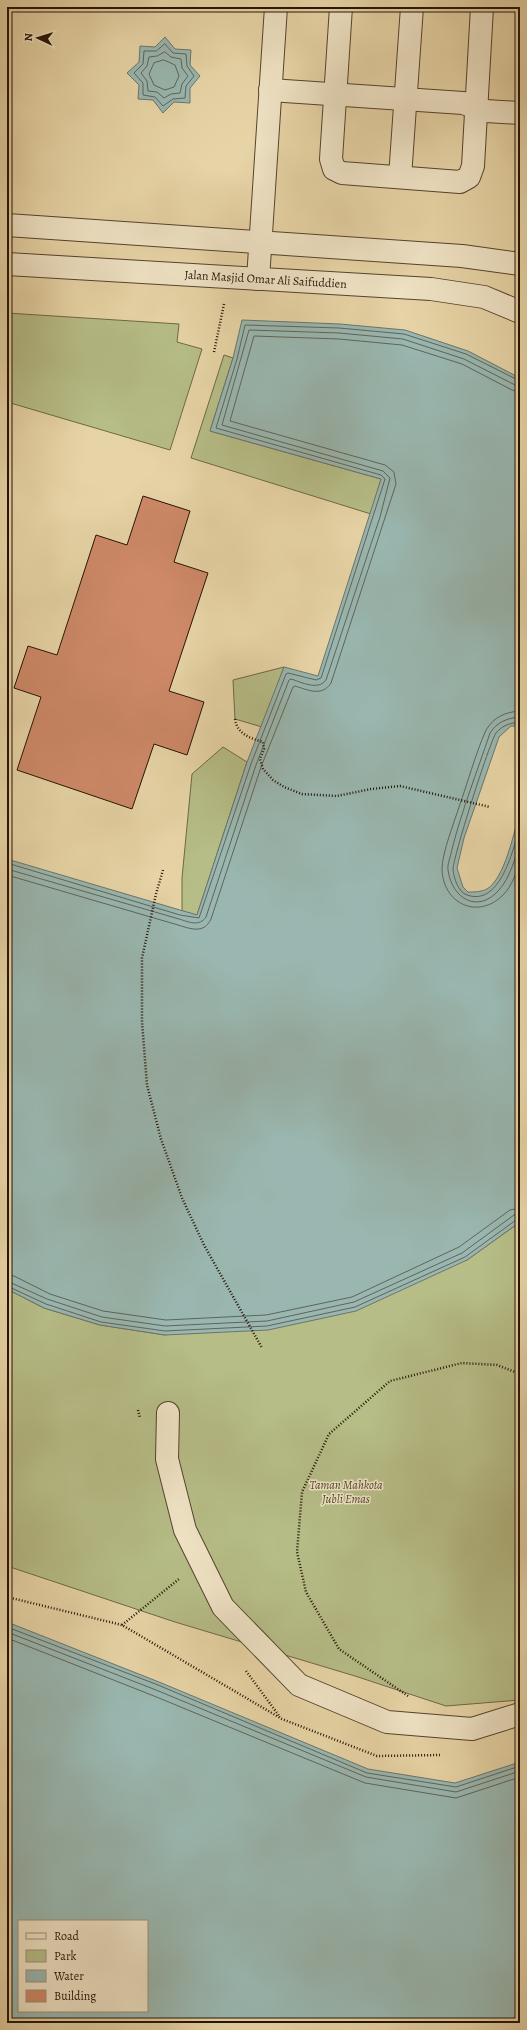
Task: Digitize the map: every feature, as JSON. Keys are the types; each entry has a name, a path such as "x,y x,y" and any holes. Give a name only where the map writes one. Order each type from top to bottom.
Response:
{"street":[{"path":"258,279 276,7"},
{"path":"341,7 331,158 334,169 342,173 460,182 469,177 473,166 482,7"},
{"path":"400,177 404,99 412,7"},
{"path":"270,90 463,103 486,111 520,113"},
{"path":"9,219 260,241 462,256 520,264"},
{"name":"Jalan Masjid Omar Ali Saifuddien","path":"7,264 431,289 484,297 520,312"},
{"path":"168,1414 168,1459 185,1530 223,1607 299,1685 387,1722 472,1729 520,1714"}],"path":[{"path":"214,352 225,300"},
{"path":"235,718 236,724 240,731 253,739 263,742 264,749 260,760 263,769 273,780 284,787 302,794 337,796 371,788 400,786 490,807"},
{"path":"163,870 156,894 142,958 142,1022 147,1085 161,1139 182,1198 204,1245 262,1348"},
{"path":"409,1697 339,1649 306,1592 297,1552 302,1492 329,1434 390,1381 462,1363 497,1365 520,1374"},
{"path":"122,1625 181,1578"},
{"path":"7,1597 122,1625 282,1719 377,1756 447,1755"}],"green space":[{"path":"7,313 179,324 177,342 202,349 170,450 7,402"},
{"path":"224,355 233,358 210,431 381,479 371,514 191,458"},
{"path":"284,667 262,727 235,719 233,680"},
{"path":"223,747 247,762 197,915 182,911 182,878 192,774"},
{"name":"Taman Mahkota Jubli Emas","path":"520,1222 520,1700 446,1706 355,1676 175,1622 7,1566 7,1289 44,1308 100,1325 165,1335 467,1260"}],"water":[{"path":"165,37 175,49 191,50 190,65 200,76 190,88 190,103 174,102 163,113 153,100 138,99 139,85 127,73 139,62 140,46 155,47"},
{"path":"242,320 340,324 405,330 468,351 520,378 520,726 511,726 499,737 464,838 457,868 463,887 468,892 478,892 487,889 499,875 504,865 520,811 520,1222 467,1260 356,1311 268,1330 165,1335 100,1325 44,1308 7,1289 7,859 197,915 247,762 284,667 318,676 381,479 210,431 233,358"},
{"path":"7,1622 159,1682 368,1769 455,1783 520,1762 520,2023 7,2023"}],"building":[{"path":"143,496 190,511 174,562 208,573 169,691 204,702 187,755 154,744 132,809 17,770 41,697 14,688 28,646 57,655 96,535 127,545"}]}
